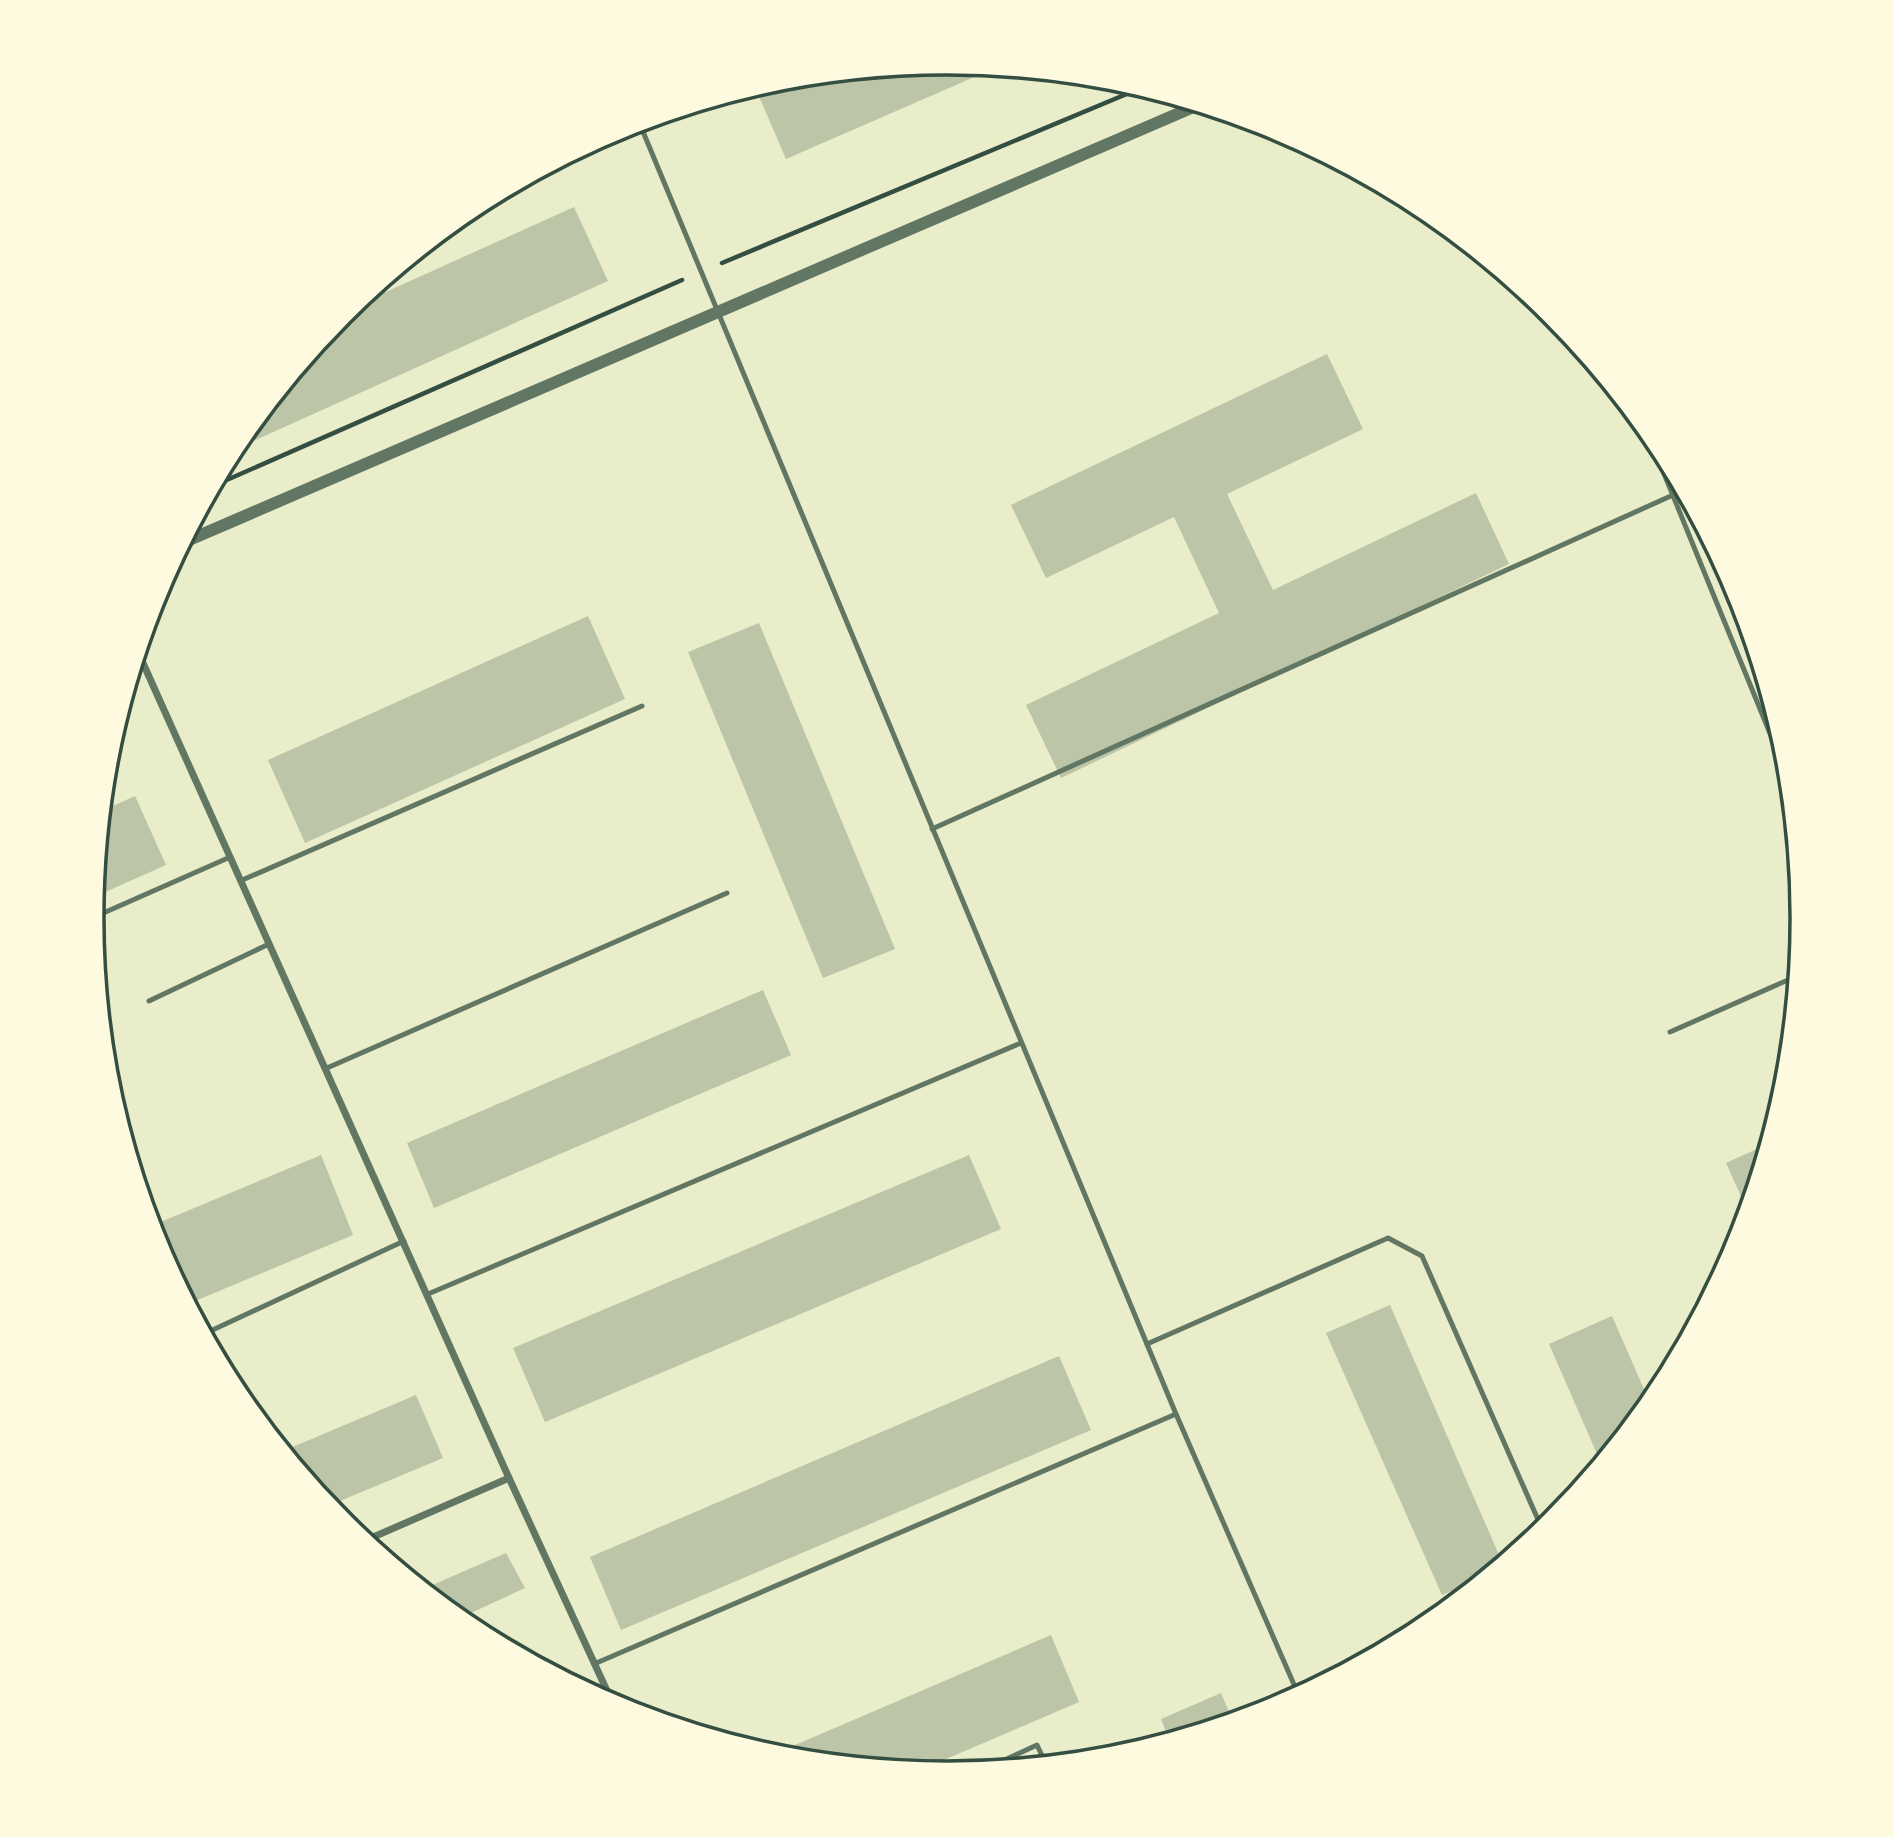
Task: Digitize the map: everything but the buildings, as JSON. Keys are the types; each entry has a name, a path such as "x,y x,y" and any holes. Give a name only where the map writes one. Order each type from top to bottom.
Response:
{"street":[{"path":"196,537 1186,110"},
{"path":"143,664 606,1690"},
{"path":"374,1537 509,1478"}],"lane":[{"path":"643,132 1176,1414 1294,1687"},
{"path":"1667,482 1769,730"},
{"path":"932,829 1673,495"},
{"path":"240,881 642,706"},
{"path":"104,913 229,858"},
{"path":"327,1068 727,893"},
{"path":"149,1001 269,944"},
{"path":"1670,1032 1787,980"},
{"path":"428,1294 1021,1043"},
{"path":"1147,1344 1388,1238 1422,1256 1538,1520"},
{"path":"212,1330 404,1241"},
{"path":"594,1664 1176,1414"},
{"path":"1005,1760 1037,1745 1042,1756"}],"path":[{"path":"228,479 700,272 1126,94"}]}
